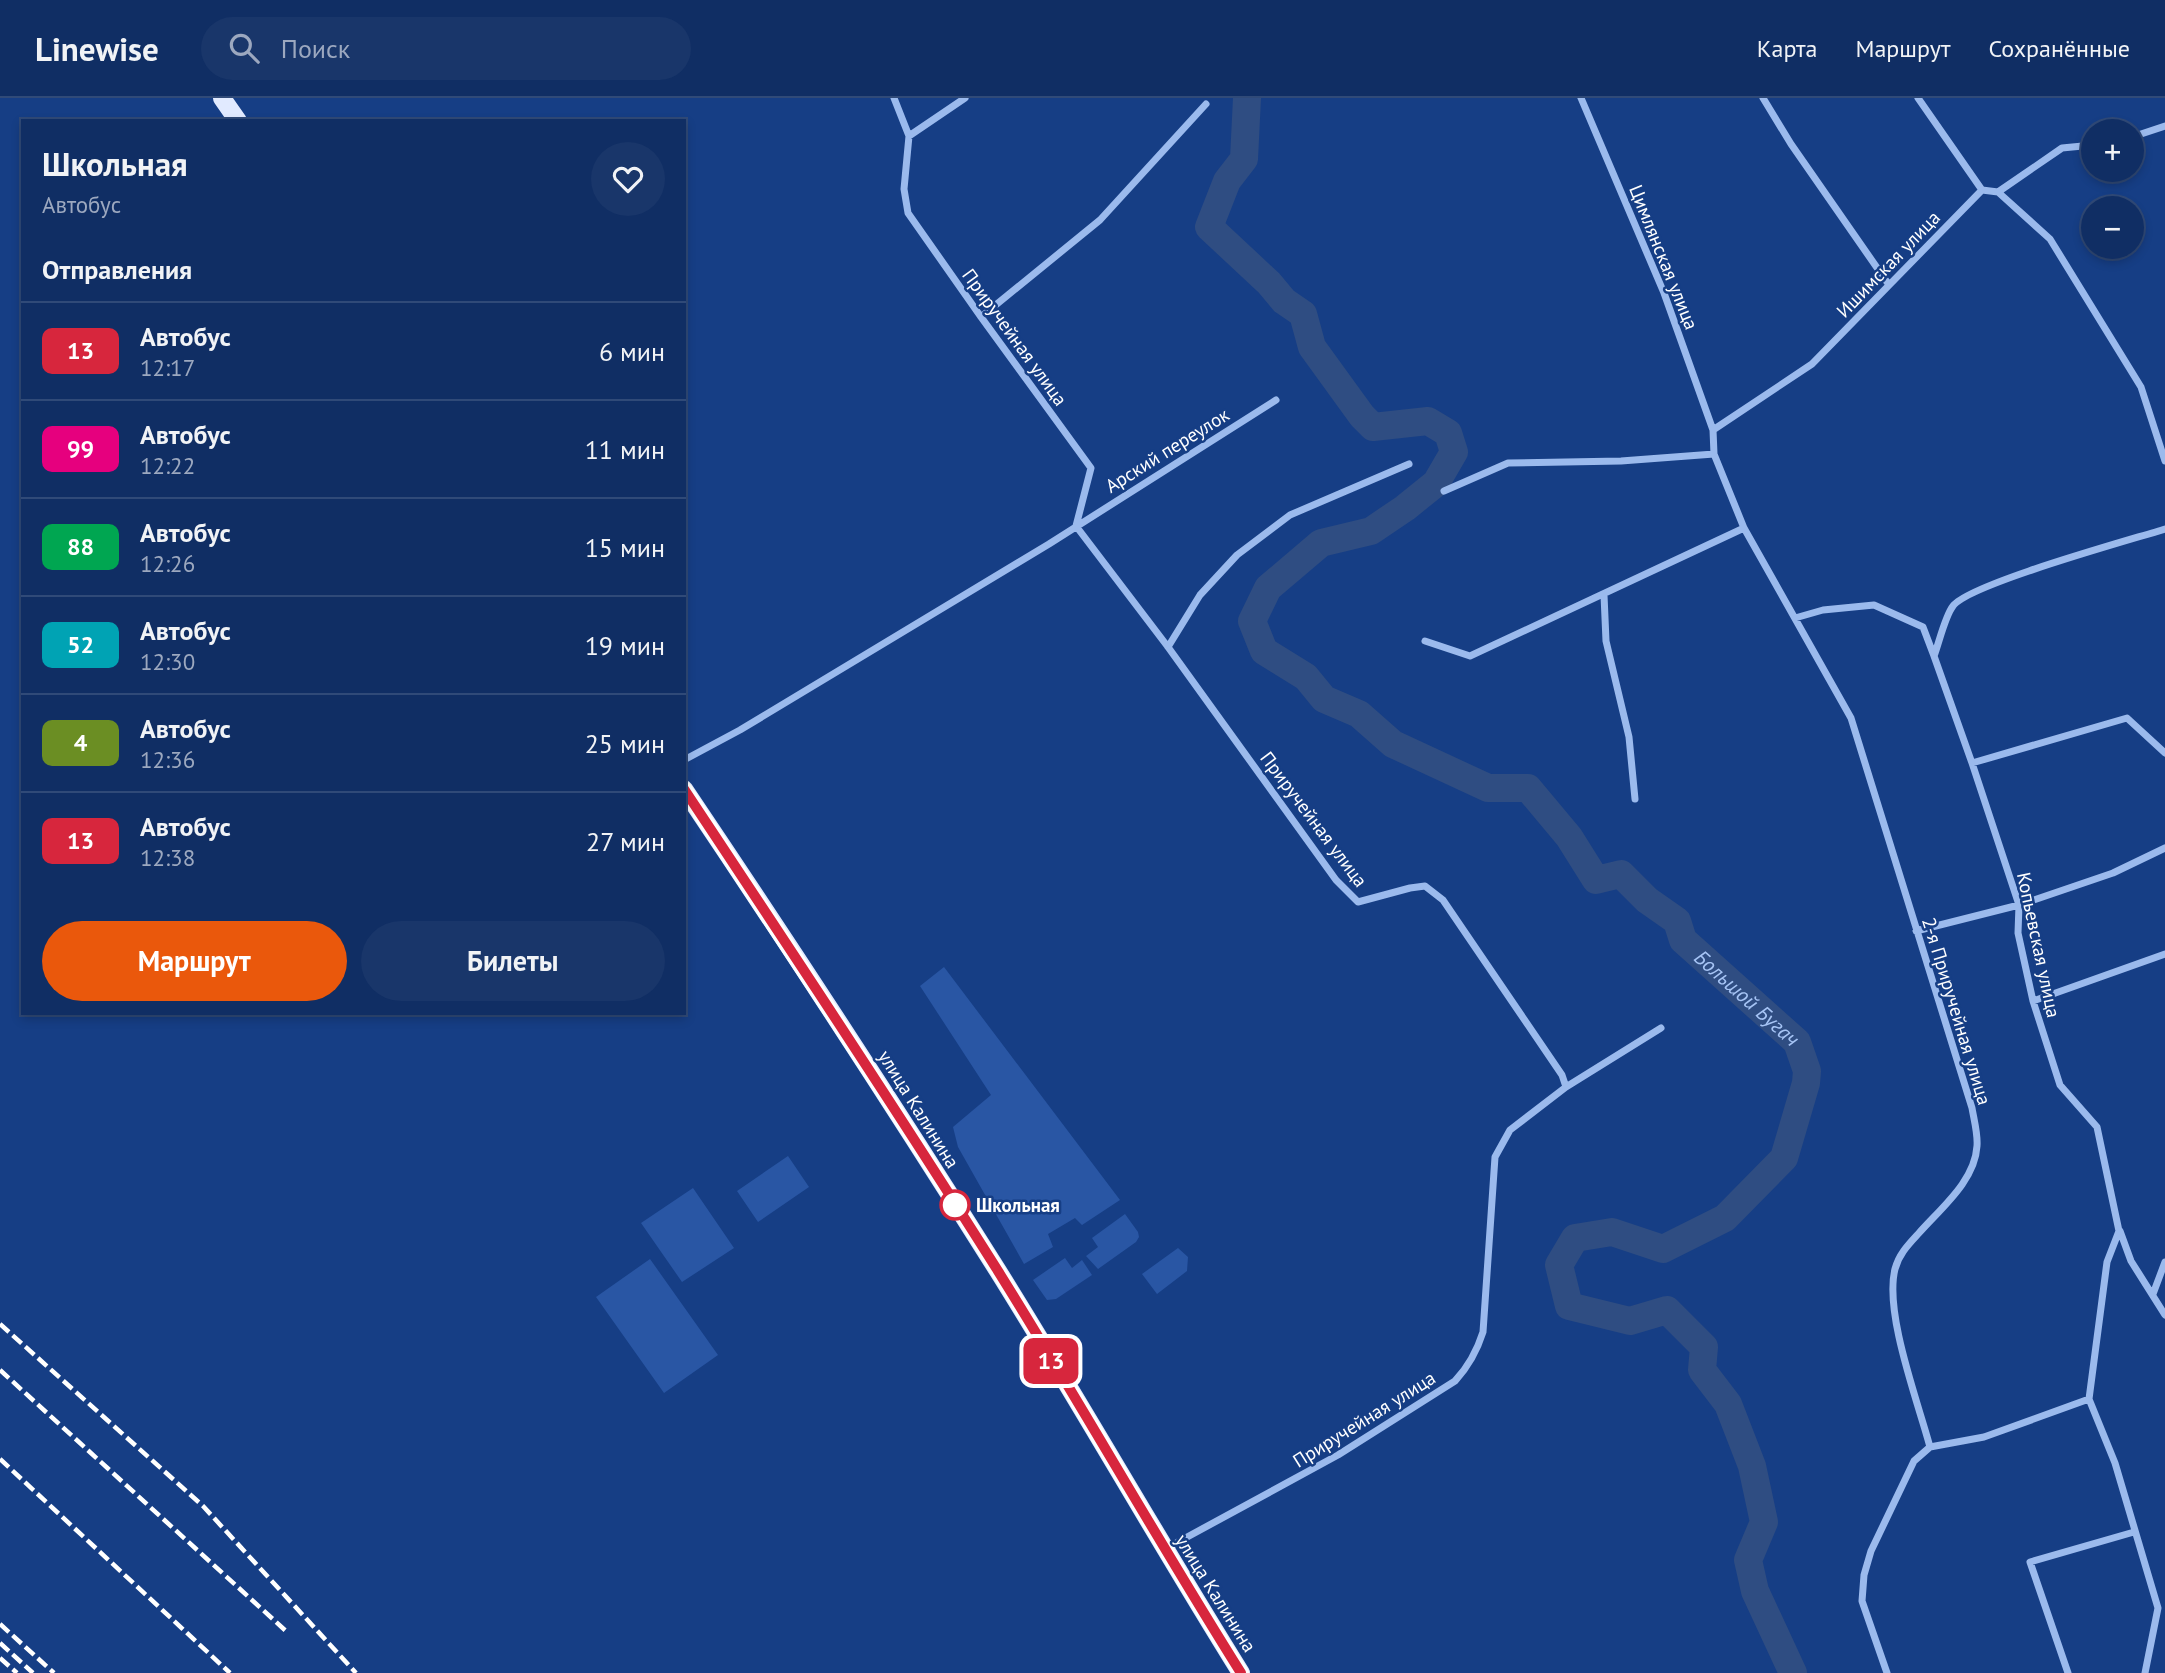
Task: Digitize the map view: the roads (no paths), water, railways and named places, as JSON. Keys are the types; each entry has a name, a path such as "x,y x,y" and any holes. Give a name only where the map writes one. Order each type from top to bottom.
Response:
{"main road":[{"path":"222,98 237,119"},
{"name":"улица Калинина","path":"686,792 830,1008 998,1271 1241,1673"}],"street":[{"name":"Приручейная улица","path":"894,98 909,135 904,189 908,213 1091,468 1076,526 1168,647 1336,880 1358,902 1425,886 1443,900 1562,1075 1566,1087 1510,1130 1495,1157 1483,1332 1464,1371 1455,1381 1338,1455 1164,1549"},
{"path":"909,135 965,98"},
{"name":"Цимлянская улица","path":"1581,98 1664,293 1713,430"},
{"path":"1763,98 1791,144 1889,285"},
{"path":"1919,98 1982,190 1998,192 2050,239 2141,387 2165,461"},
{"path":"981,317 1100,220 1206,104"},
{"path":"2144,133 2165,126"},
{"path":"1998,192 2062,148 2081,146"},
{"name":"Ишимская улица","path":"1713,430 1812,364 1982,190"},
{"name":"Арский переулок","path":"686,759 740,730 1076,526 1276,400"},
{"name":"2-я Приручейная улица","path":"1713,430 1714,454 1744,528 1851,718 1972,1108 1977,1144 1973,1168 1954,1194 1901,1253 1895,1271 1893,1302 1898,1329 1930,1447"},
{"path":"1444,491 1508,463 1621,461 1714,454"},
{"path":"1168,647 1200,595 1237,555 1290,515 1409,464"},
{"path":"1425,641 1470,656 1744,528"},
{"path":"1934,656 1952,606 1965,596 1997,583 2165,529"},
{"path":"1604,595 1606,641 1629,737 1635,799"},
{"name":"Копьевская улица","path":"1795,618 1823,610 1874,605 1923,627 2019,905 2018,933 2033,1000 2060,1085 2097,1127 2119,1231 2131,1261 2165,1315"},
{"path":"1972,763 2127,718 2165,752"},
{"path":"1916,931 2019,905 2113,873 2165,848"},
{"path":"2033,1000 2165,954"},
{"path":"1566,1087 1661,1028"},
{"path":"2119,1231 2107,1262 2089,1399 2115,1463 2158,1608 2145,1673"},
{"path":"2153,1294 2165,1262"},
{"path":"1887,1673 1862,1601 1864,1575 1871,1551 1914,1461 1930,1447 1984,1437 2089,1399"},
{"path":"2068,1673 2030,1562 2134,1532"}],"waterway":[{"name":"Большой Бугач","path":"1247,98 1244,159 1227,181 1209,227 1269,283 1284,301 1303,314 1312,347 1373,427 1428,421 1448,433 1454,452 1436,483 1405,508 1371,531 1321,543 1268,588 1252,621 1264,651 1306,677 1324,699 1359,714 1393,744 1488,788 1528,788 1569,837 1596,880 1621,874 1647,900 1677,921 1683,940 1797,1042 1807,1071 1806,1083 1784,1158 1725,1218 1663,1249 1612,1232 1575,1238 1559,1265 1569,1306 1630,1321 1667,1310 1704,1347 1702,1370 1728,1404 1752,1466 1764,1522 1748,1560 1755,1591 1793,1673"}],"railway":[{"path":"0,1324 203,1506 356,1673"},
{"path":"0,1370 287,1632"},
{"path":"0,1459 230,1673"},
{"path":"0,1624 54,1673"},
{"path":"0,1643 33,1673"},
{"path":"0,1658 17,1673"}],"place":[{"name":"Школьная","path":"955,1205"}]}
